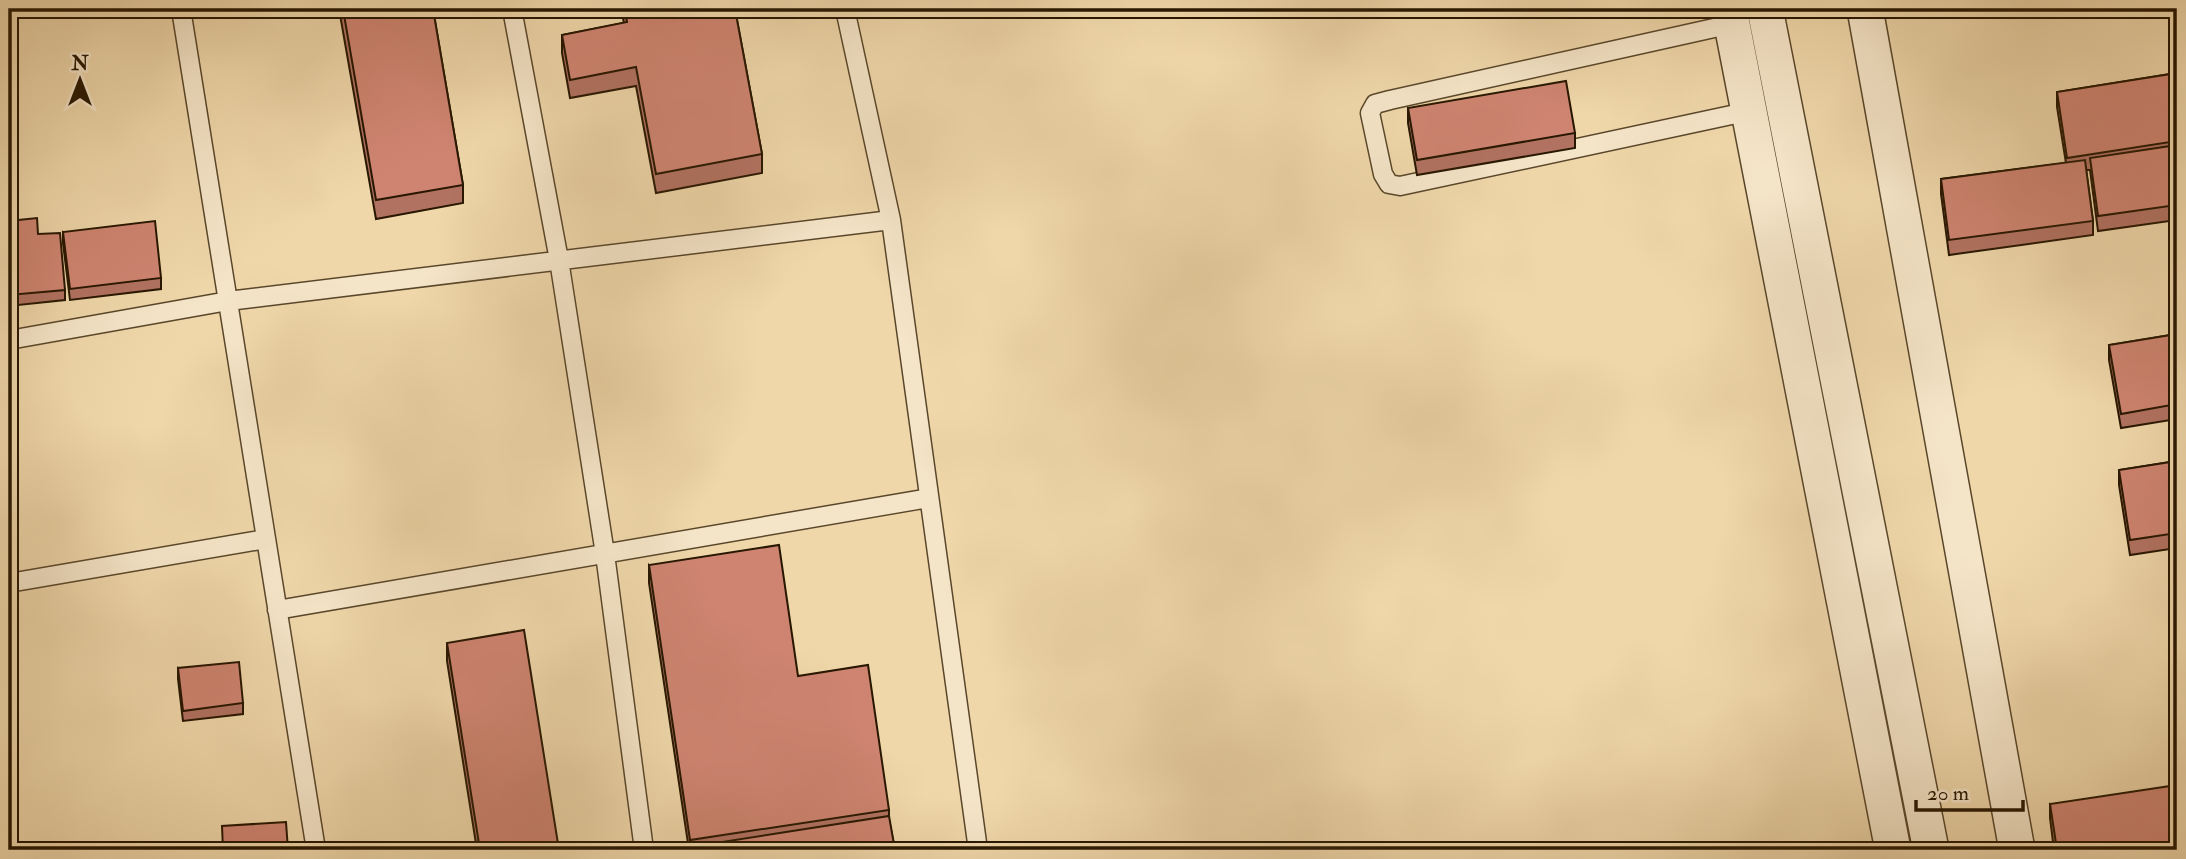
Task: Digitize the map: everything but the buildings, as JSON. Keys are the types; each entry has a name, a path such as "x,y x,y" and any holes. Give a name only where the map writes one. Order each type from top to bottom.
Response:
{"street":[{"path":"1765,9 1931,850"},
{"path":"1865,9 2017,850"},
{"path":"1731,16 1893,850"}],"lane":[{"path":"181,9 316,850"},
{"path":"512,9 559,260 605,554 644,850"},
{"path":"845,9 891,220 978,850"},
{"path":"1731,16 1375,104 1370,113 1383,174 1389,184 1400,186 1750,111"},
{"path":"9,340 228,301 891,220"},
{"path":"278,610 929,498"},
{"path":"9,583 266,539"}]}
